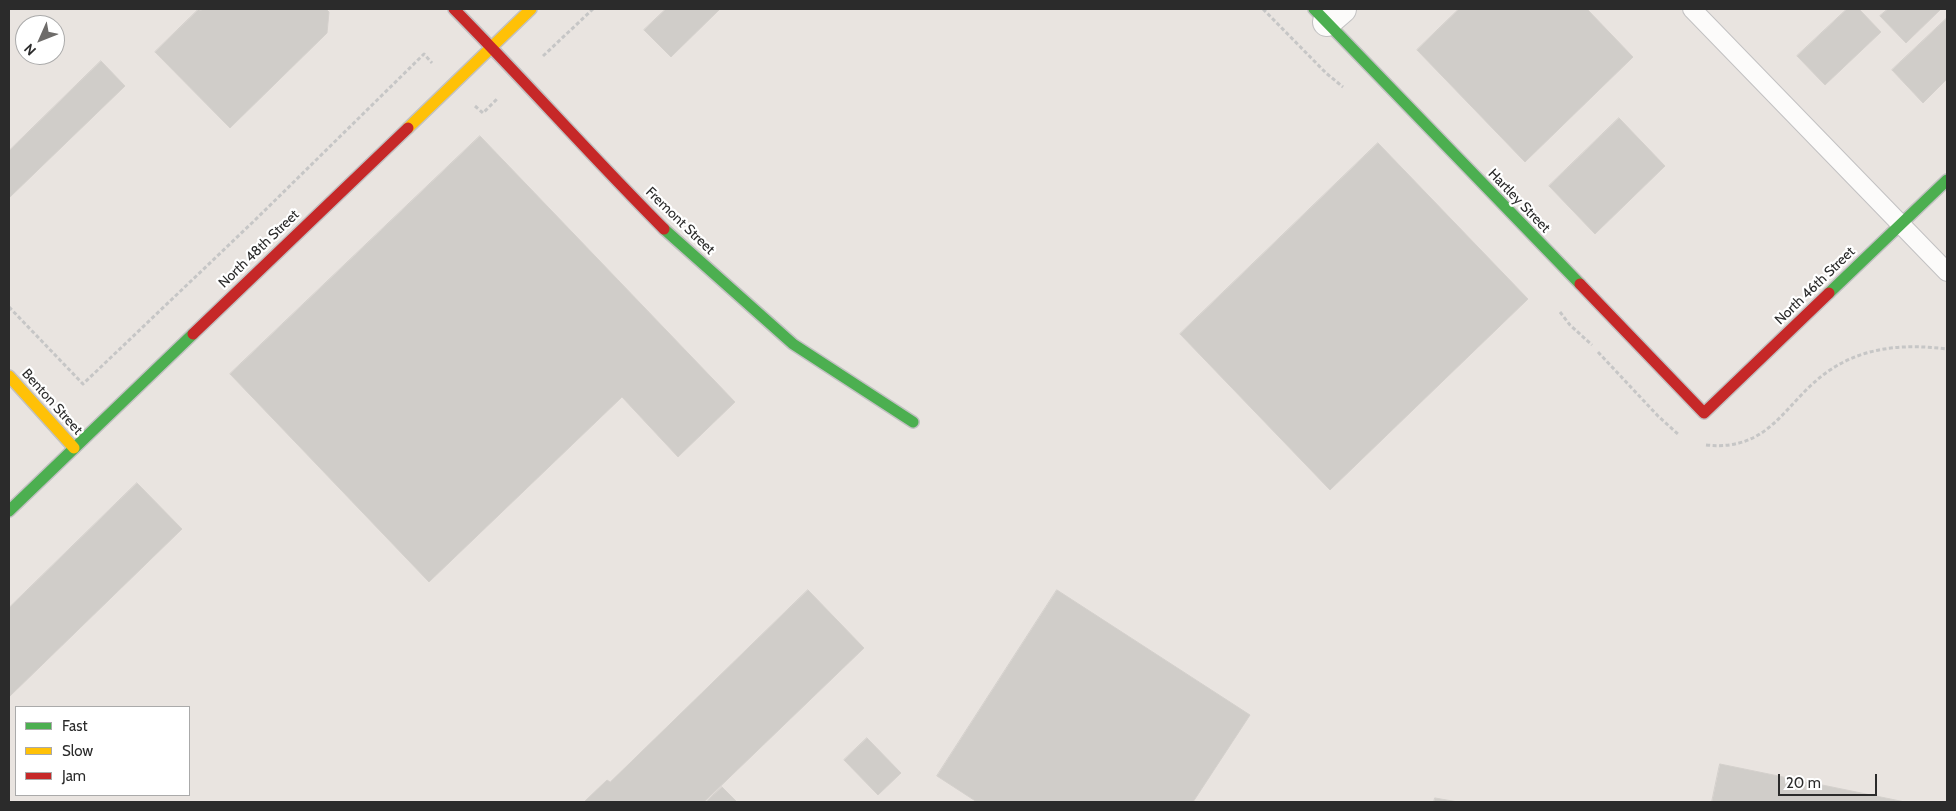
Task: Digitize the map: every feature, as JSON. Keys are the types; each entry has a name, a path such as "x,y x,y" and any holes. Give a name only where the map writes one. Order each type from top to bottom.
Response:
{"street":[{"name":"Fremont Street","path":"454,9 491,46 613,178 680,245 792,344 913,422"},
{"name":"North 48th Street","path":"9,511 531,9"},
{"name":"Hartley Street","path":"1328,13 1704,413"},
{"name":"North 46th Street","path":"1704,413 1947,180"},
{"name":"Benton Street","path":"9,376 74,448"}],"lane":[{"path":"1692,9 1947,272"}],"path":[{"path":"1831,369 1858,356 1883,348 1918,346 1947,349"}],"building":[{"path":"199,9 200,11 203,9 326,9 329,12 327,33 230,128 155,52"},
{"path":"666,9 720,9 671,57 644,30"},
{"path":"1459,9 1587,9 1633,57 1525,162 1417,50"},
{"path":"1847,9 1859,9 1881,32 1825,85 1797,56"},
{"path":"1888,9 1941,9 1906,43 1880,16"},
{"path":"1947,18 1947,79 1923,103 1892,70"},
{"path":"101,61 125,86 9,198 9,151"},
{"path":"1619,118 1665,166 1595,234 1549,186"},
{"path":"480,136 735,402 678,457 622,397 429,582 230,374"},
{"path":"1378,143 1528,299 1330,490 1180,334"},
{"path":"137,483 182,529 9,697 9,608"},
{"path":"808,590 864,648 704,802 584,802 607,780 610,782"},
{"path":"1057,590 1250,715 1193,802 977,802 937,776"},
{"path":"867,738 901,773 878,795 844,760"},
{"path":"1720,764 1905,802 1712,802"},
{"path":"722,787 737,802 706,802"},
{"path":"1435,798 1458,802 1434,802"}],"traffic: fast":[{"path":"1314,9 1580,284"},
{"path":"1829,293 1947,180"},
{"path":"664,229 793,344 913,422"},
{"path":"9,511 193,334"}],"traffic: slow":[{"path":"408,128 531,9"},
{"path":"9,376 74,448"}],"traffic: jam":[{"path":"454,9 664,229"},
{"path":"193,334 408,128"},
{"path":"1580,284 1704,413 1829,293"}]}
